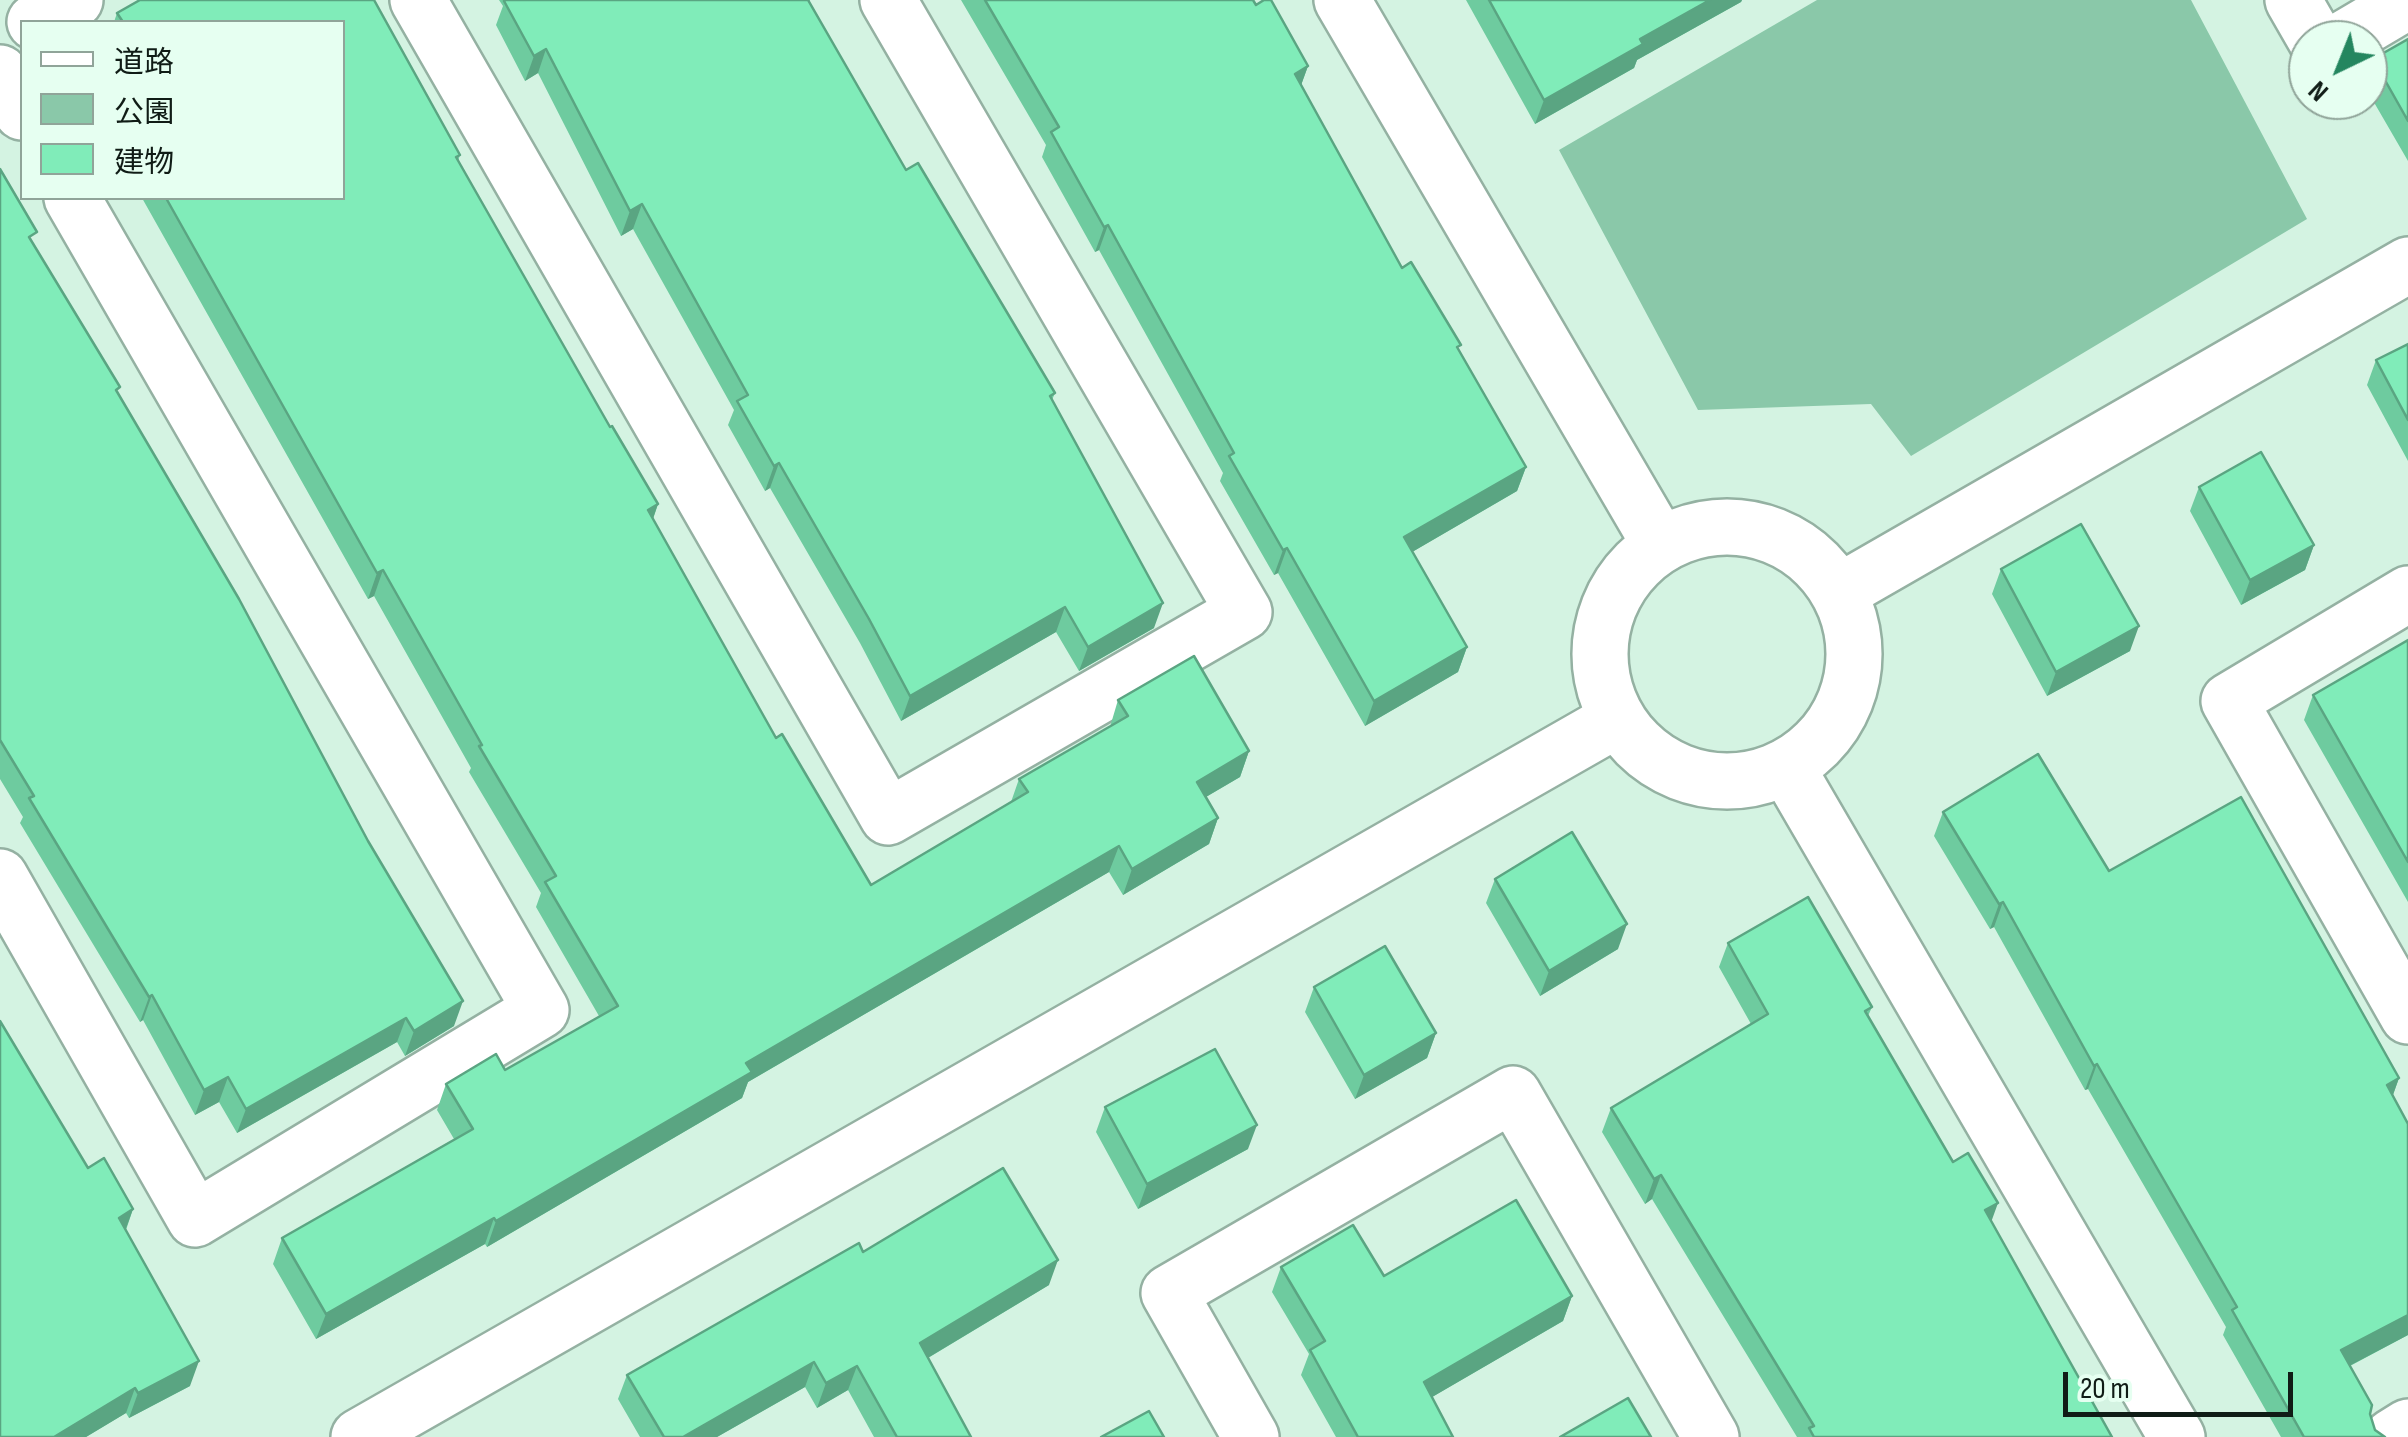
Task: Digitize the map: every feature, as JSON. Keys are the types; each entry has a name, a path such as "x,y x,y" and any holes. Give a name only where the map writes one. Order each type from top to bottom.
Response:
{"street":[{"path":"40,20 76,0"},
{"path":"418,0 888,818 1244,612 888,0"},
{"path":"1342,0 1660,544"},
{"path":"2377,20 2408,2"},
{"path":"0,73 20,108"},
{"path":"0,878 195,1219 541,1010 73,200"},
{"path":"1839,592 2408,265"},
{"path":"1738,526 1779,537 1813,560 1839,592 1853,630 1854,671 1842,710 1819,744 1787,768 1750,780 1712,782 1674,770 1641,750 1616,720 1601,683 1599,643 1608,604 1629,571 1660,544 1697,528 1738,526"},
{"path":"2408,594 2229,701 2408,1016"},
{"path":"359,1437 1616,720"},
{"path":"1787,768 2178,1437"},
{"path":"1251,1437 1169,1293 1513,1094 1711,1437"},
{"path":"2392,1437 2408,1427"}],"green space":[{"path":"1817,0 2191,0 2307,219 1911,456 1871,404 1698,410 1559,150"}],"building":[{"path":"140,0 374,0 460,155 456,157 658,504 648,510 776,738 782,734 871,885 1028,792 1019,779 1128,716 1118,700 1194,656 1249,751 1197,782 1218,818 1132,869 1119,846 746,1063 752,1072 496,1221 494,1218 326,1314 282,1238 473,1129 446,1084 496,1054 505,1070 618,1006 545,882 556,876 479,746 482,745 383,570 377,573 167,200 345,200 345,20 122,20 117,13"},
{"path":"506,0 808,0 906,170 918,163 1055,393 1050,396 1163,603 1088,647 1065,607 910,696 779,463 774,466 737,401 748,395 642,204 630,211 546,49 534,56"},
{"path":"985,0 1253,0 1256,5 1271,0 1308,66 1295,74 1402,268 1411,262 1526,467 1404,537 1467,647 1374,701 1287,548 1283,550 1229,456 1234,453 1108,225 1104,227 1051,132 1059,127"},
{"path":"1489,0 1710,0 1640,39 1643,44 1544,100"},
{"path":"2408,39 2408,121 2388,86 2388,50"},
{"path":"0,169 37,232 29,237 120,387 116,390 239,599 368,841 463,1001 414,1031 406,1018 246,1109 228,1077 204,1090 152,995 149,997 29,798 34,796 0,740"},
{"path":"2408,344 2408,420 2376,360"},
{"path":"2261,452 2314,545 2250,580 2199,487"},
{"path":"2081,524 2139,626 2056,672 2001,569"},
{"path":"2408,640 2408,862 2313,695"},
{"path":"2038,754 2109,871 2241,797 2399,1078 2387,1085 2408,1124 2408,1315 2341,1350 2372,1405 2370,1414 2375,1430 2385,1437 2304,1437 2232,1310 2237,1307 2097,1064 2094,1066 2003,902 1999,904 1943,812"},
{"path":"1572,832 1627,924 1549,971 1495,879"},
{"path":"1808,897 1872,1007 1865,1011 1953,1162 1968,1153 1998,1203 1985,1210 2112,1437 1814,1437 1809,1428 1814,1426 1661,1175 1654,1179 1611,1108 1768,1014 1728,943"},
{"path":"1385,946 1436,1033 1364,1075 1314,987"},
{"path":"0,1021 88,1168 104,1158 133,1209 119,1218 199,1361 138,1393 135,1388 54,1437 0,1437"},
{"path":"1215,1049 1257,1125 1147,1184 1105,1107"},
{"path":"1003,1168 1058,1260 920,1343 971,1437 897,1437 857,1366 826,1383 814,1362 683,1437 664,1437 627,1375 859,1243 863,1252"},
{"path":"1516,1200 1572,1296 1424,1382 1453,1437 1358,1437 1310,1350 1325,1341 1281,1267 1353,1225 1384,1276"},
{"path":"1628,1398 1651,1437 1560,1437"},
{"path":"1149,1411 1164,1437 1101,1437"}]}
